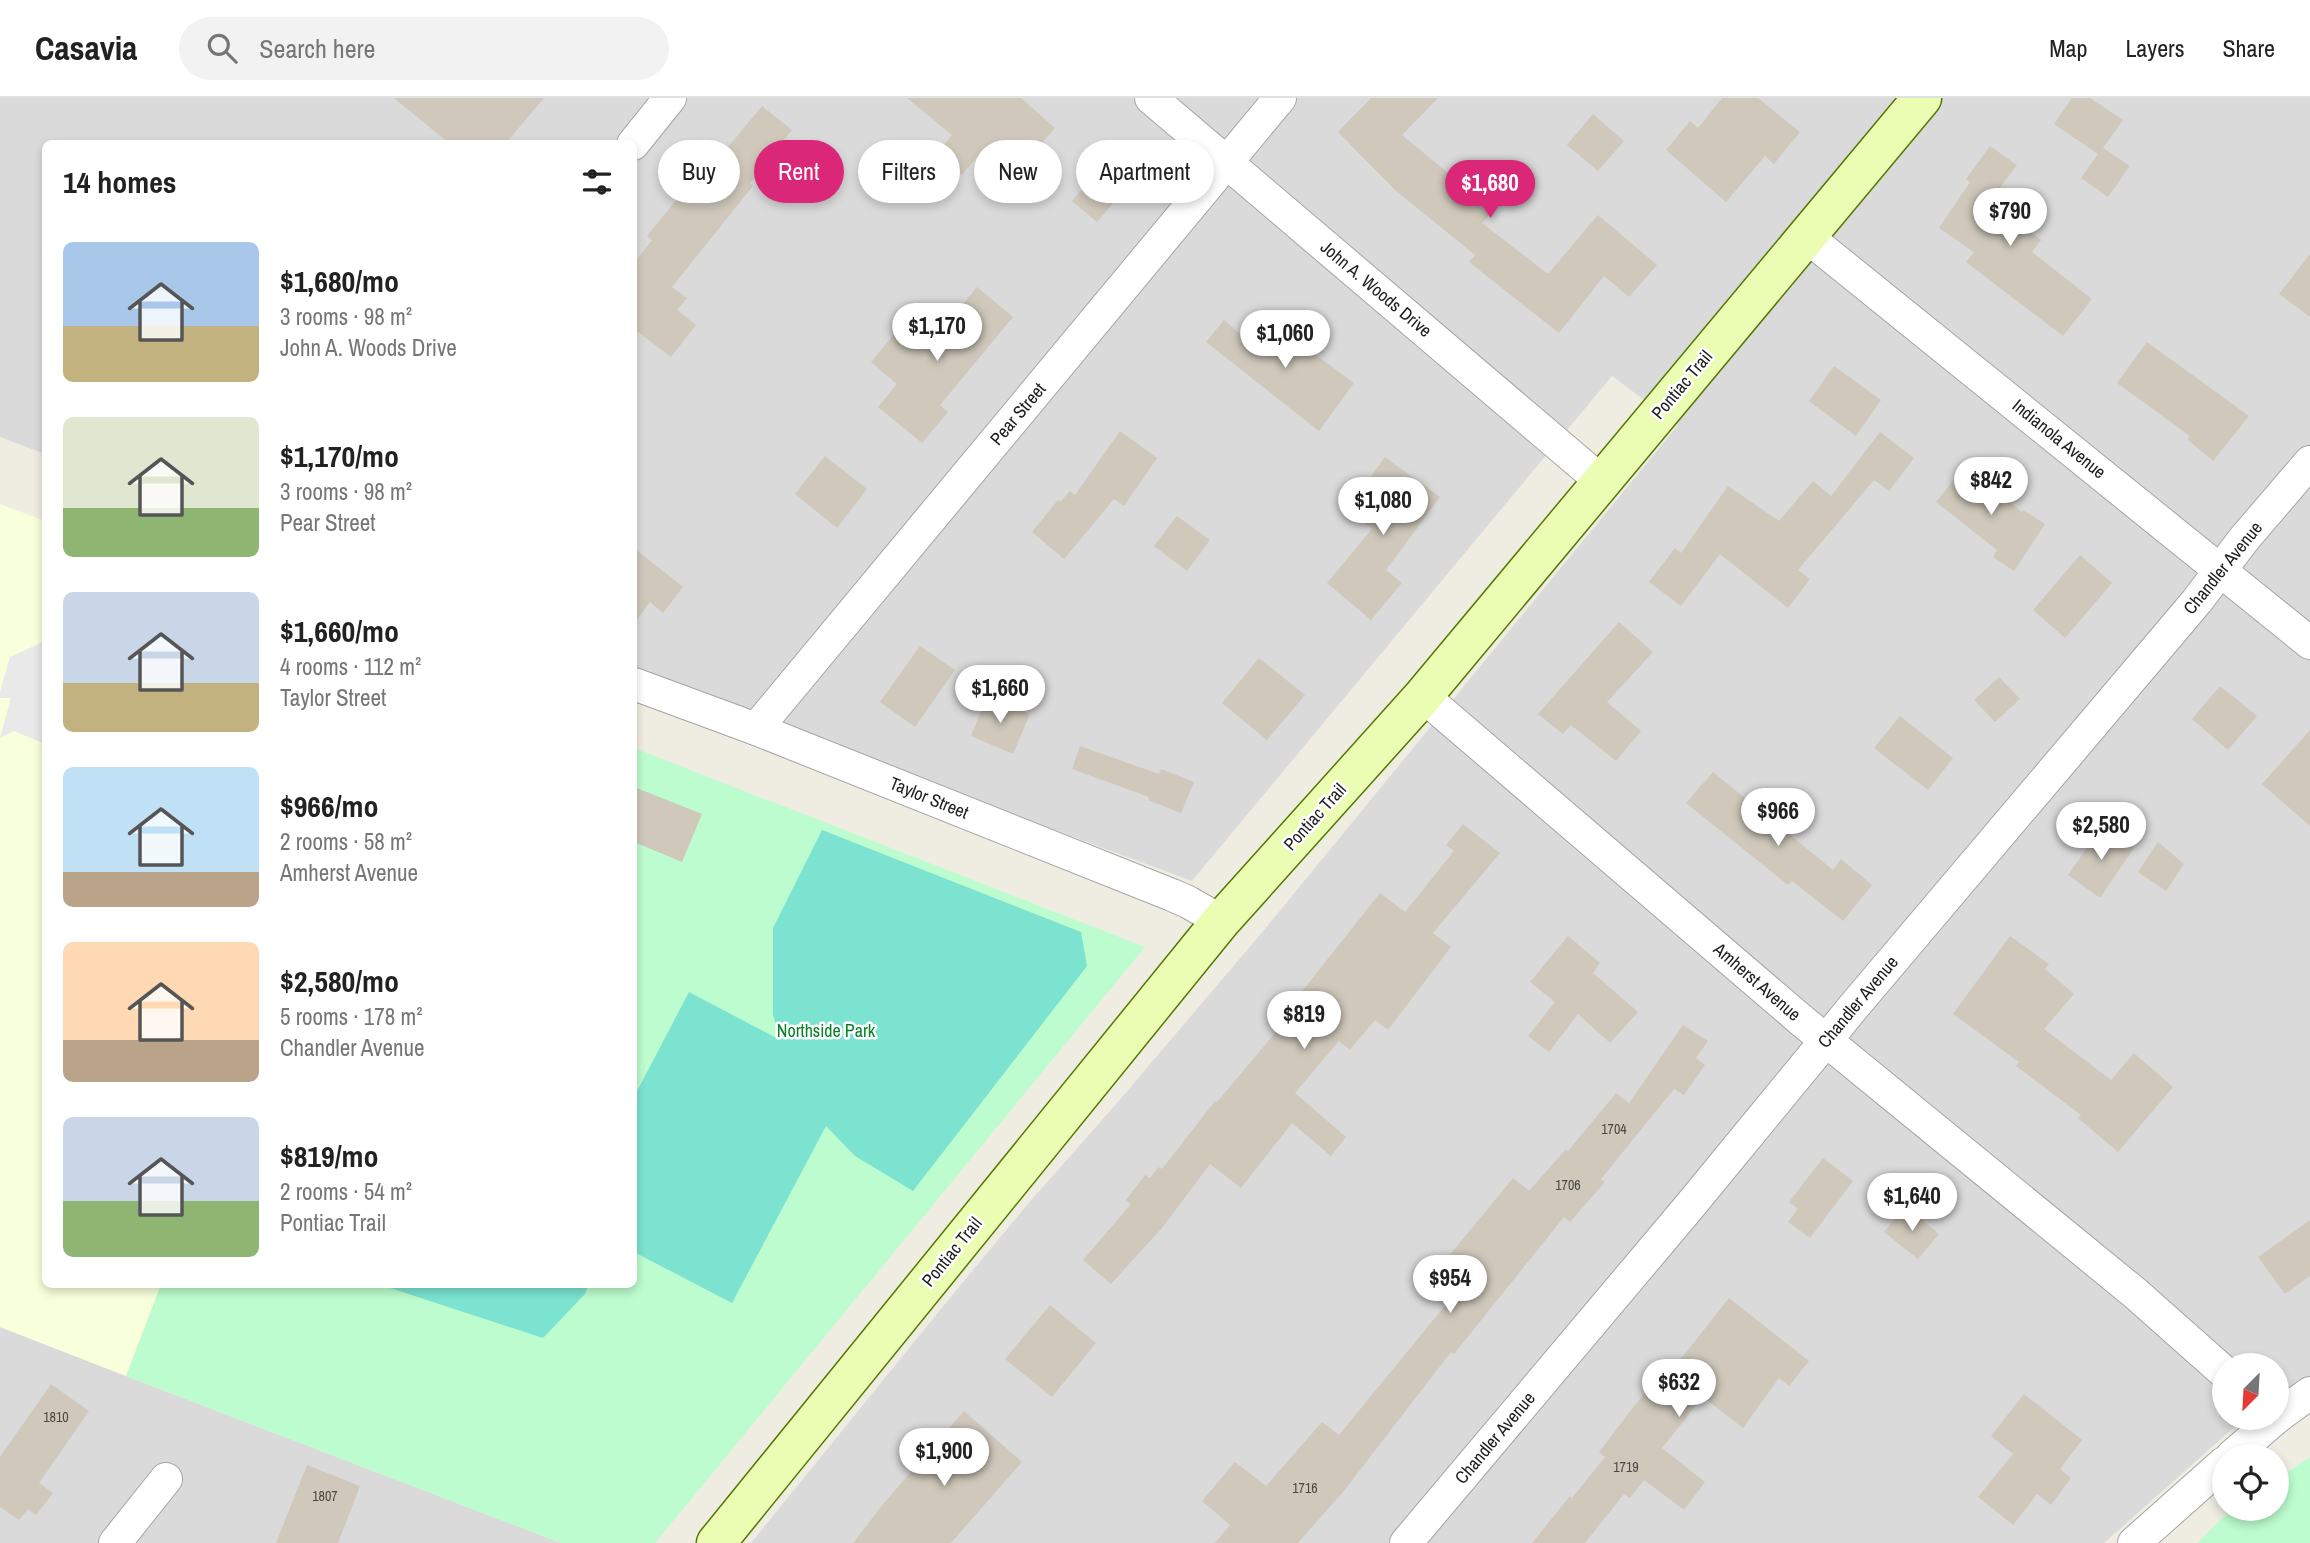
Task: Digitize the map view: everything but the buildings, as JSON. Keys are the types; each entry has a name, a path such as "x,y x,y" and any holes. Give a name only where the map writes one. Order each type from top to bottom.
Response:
{"main road":[{"name":"Pontiac Trail","path":"716,1543 1221,921 1423,696 1922,98"}],"street":[{"path":"636,140 670,98"},
{"name":"John A. Woods Drive","path":"1151,98 1601,481"},
{"name":"Pear Street","path":"756,729 1280,98"},
{"name":"Indianola Avenue","path":"1807,236 2310,643"},
{"name":"Chandler Avenue","path":"1406,1543 2310,462"},
{"name":"Taylor Street","path":"637,685 756,729 1180,898 1221,921"},
{"name":"Amherst Avenue","path":"1423,696 1826,1041 2135,1293 2212,1361"},
{"path":"2289,1408 2310,1394"},
{"path":"2246,1444 2261,1430"},
{"path":"2134,1543 2212,1474"},
{"path":"115,1543 166,1479"}],"shaded area":[{"path":"0,98 2310,98 2310,1376 2289,1391 2289,1353 2212,1353 2212,1430 2231,1430 2212,1444 2212,1447 2104,1543 751,1543 1026,1206 1264,930 1678,425 1612,376 1192,881 637,674 637,140 42,140 42,453 0,437"},
{"path":"0,504 42,520 42,1288 160,1288 126,1376 0,1327"},
{"path":"42,642 42,743 14,731 0,738 11,698 0,698 10,657"},
{"path":"0,1327 126,1376 561,1543 0,1543"}],"green space":[{"name":"Northside Park","path":"637,749 1145,947 655,1543 561,1543 126,1376 160,1288 637,1288"},
{"path":"822,830 1081,932 1087,966 913,1191 855,1156 826,1126 732,1303 637,1254 637,1091 689,992 780,1040 773,1014 773,928"},
{"path":"390,1288 587,1288 585,1294 543,1338"},
{"path":"2310,1457 2310,1543 2198,1543 2219,1521 2289,1521 2289,1471"}]}
